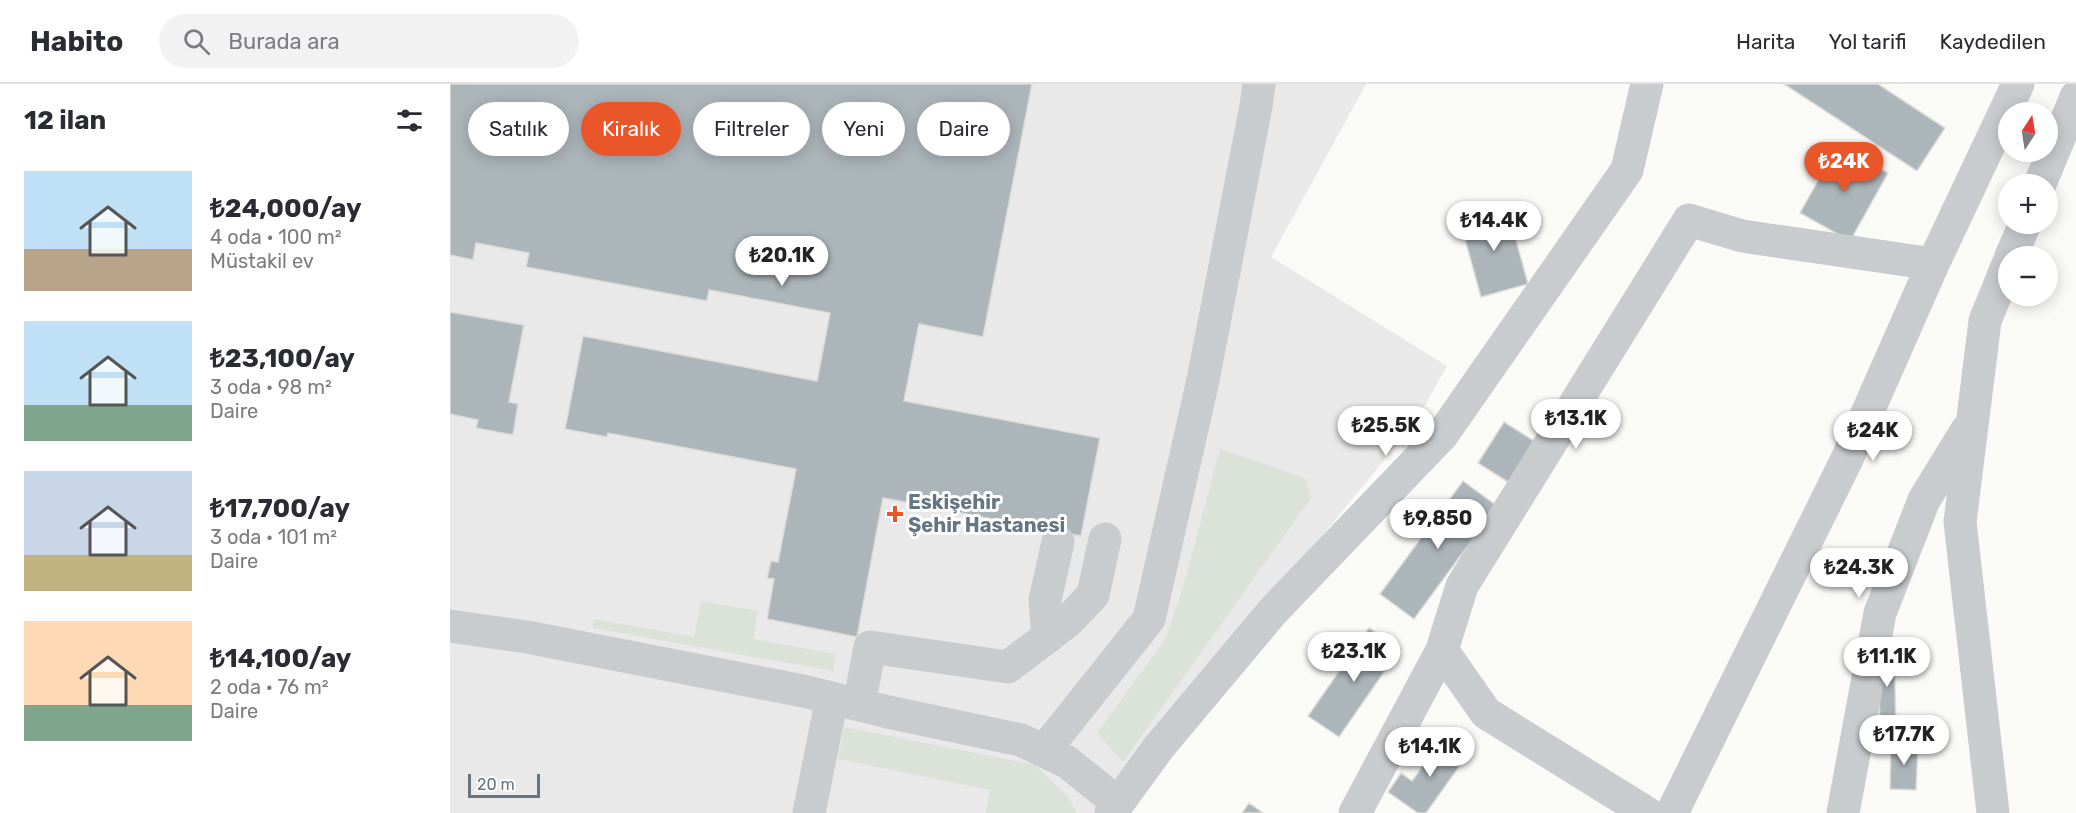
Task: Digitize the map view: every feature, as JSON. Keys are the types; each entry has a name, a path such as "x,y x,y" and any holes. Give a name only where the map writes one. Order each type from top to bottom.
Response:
{"street":[{"path":"450,626 537,639 845,701 1021,740 1066,762 1115,808 1159,747 1273,611 1442,435 1627,170 1647,84"},
{"path":"1672,813 1847,459 1933,264 2018,84"},
{"path":"1044,751 1149,619 1203,380 1261,91"},
{"path":"2044,174 2076,97"},
{"path":"1355,813 1442,650 1462,586 1689,220 1742,236 1933,264"},
{"path":"1993,813 1960,522 1985,321 1998,289"},
{"path":"1843,813 1881,613 1924,500 1973,420"},
{"path":"809,813 845,701 870,647 1008,667 1067,622 1094,595 1105,539"},
{"path":"1048,637 1045,600 1058,542"},
{"path":"1442,650 1485,713 1647,813"}],"shaded area":[{"name":"Eskişehir Şehir Hastanesi","path":"450,84 1366,84 1271,257 1447,366 1416,421 1100,813 450,813"},
{"path":"1220,449 1305,478 1311,498 1123,762 1097,733 1165,640 1183,588"},
{"path":"701,601 758,611 753,639 836,654 833,671 593,628 594,619 694,637"},
{"path":"844,727 1035,765 1068,797 1077,813 986,813 990,790 838,759"}],"building":[{"path":"450,84 1032,84 983,337 919,324 904,401 1100,438 1081,536 883,498 857,637 767,619 774,579 767,578 771,561 778,562 796,469 608,433 607,437 565,429 583,336 817,381 830,313 709,290 707,301 526,267 529,253 476,243 473,260 450,255"},
{"path":"1784,84 1878,84 1945,128 1917,171"},
{"path":"1838,145 1888,173 1850,241 1800,213"},
{"path":"1507,207 1528,284 1481,297 1460,221"},
{"path":"450,312 524,325 509,402 518,404 513,435 476,428 478,420 450,414"},
{"path":"1504,422 1537,443 1511,484 1478,463"},
{"path":"1463,481 1497,506 1414,619 1380,594"},
{"path":"1369,628 1400,649 1339,737 1308,716"},
{"path":"1894,649 1896,727 1880,728 1878,650"},
{"path":"1444,737 1468,754 1426,813 1418,813 1388,792 1401,773 1412,781"},
{"path":"1891,743 1918,744 1916,790 1890,789"},
{"path":"1249,803 1263,813 1242,813"}],"place":[{"name":"Eskişehir Şehir Hastanesi","path":"895,514"}]}
